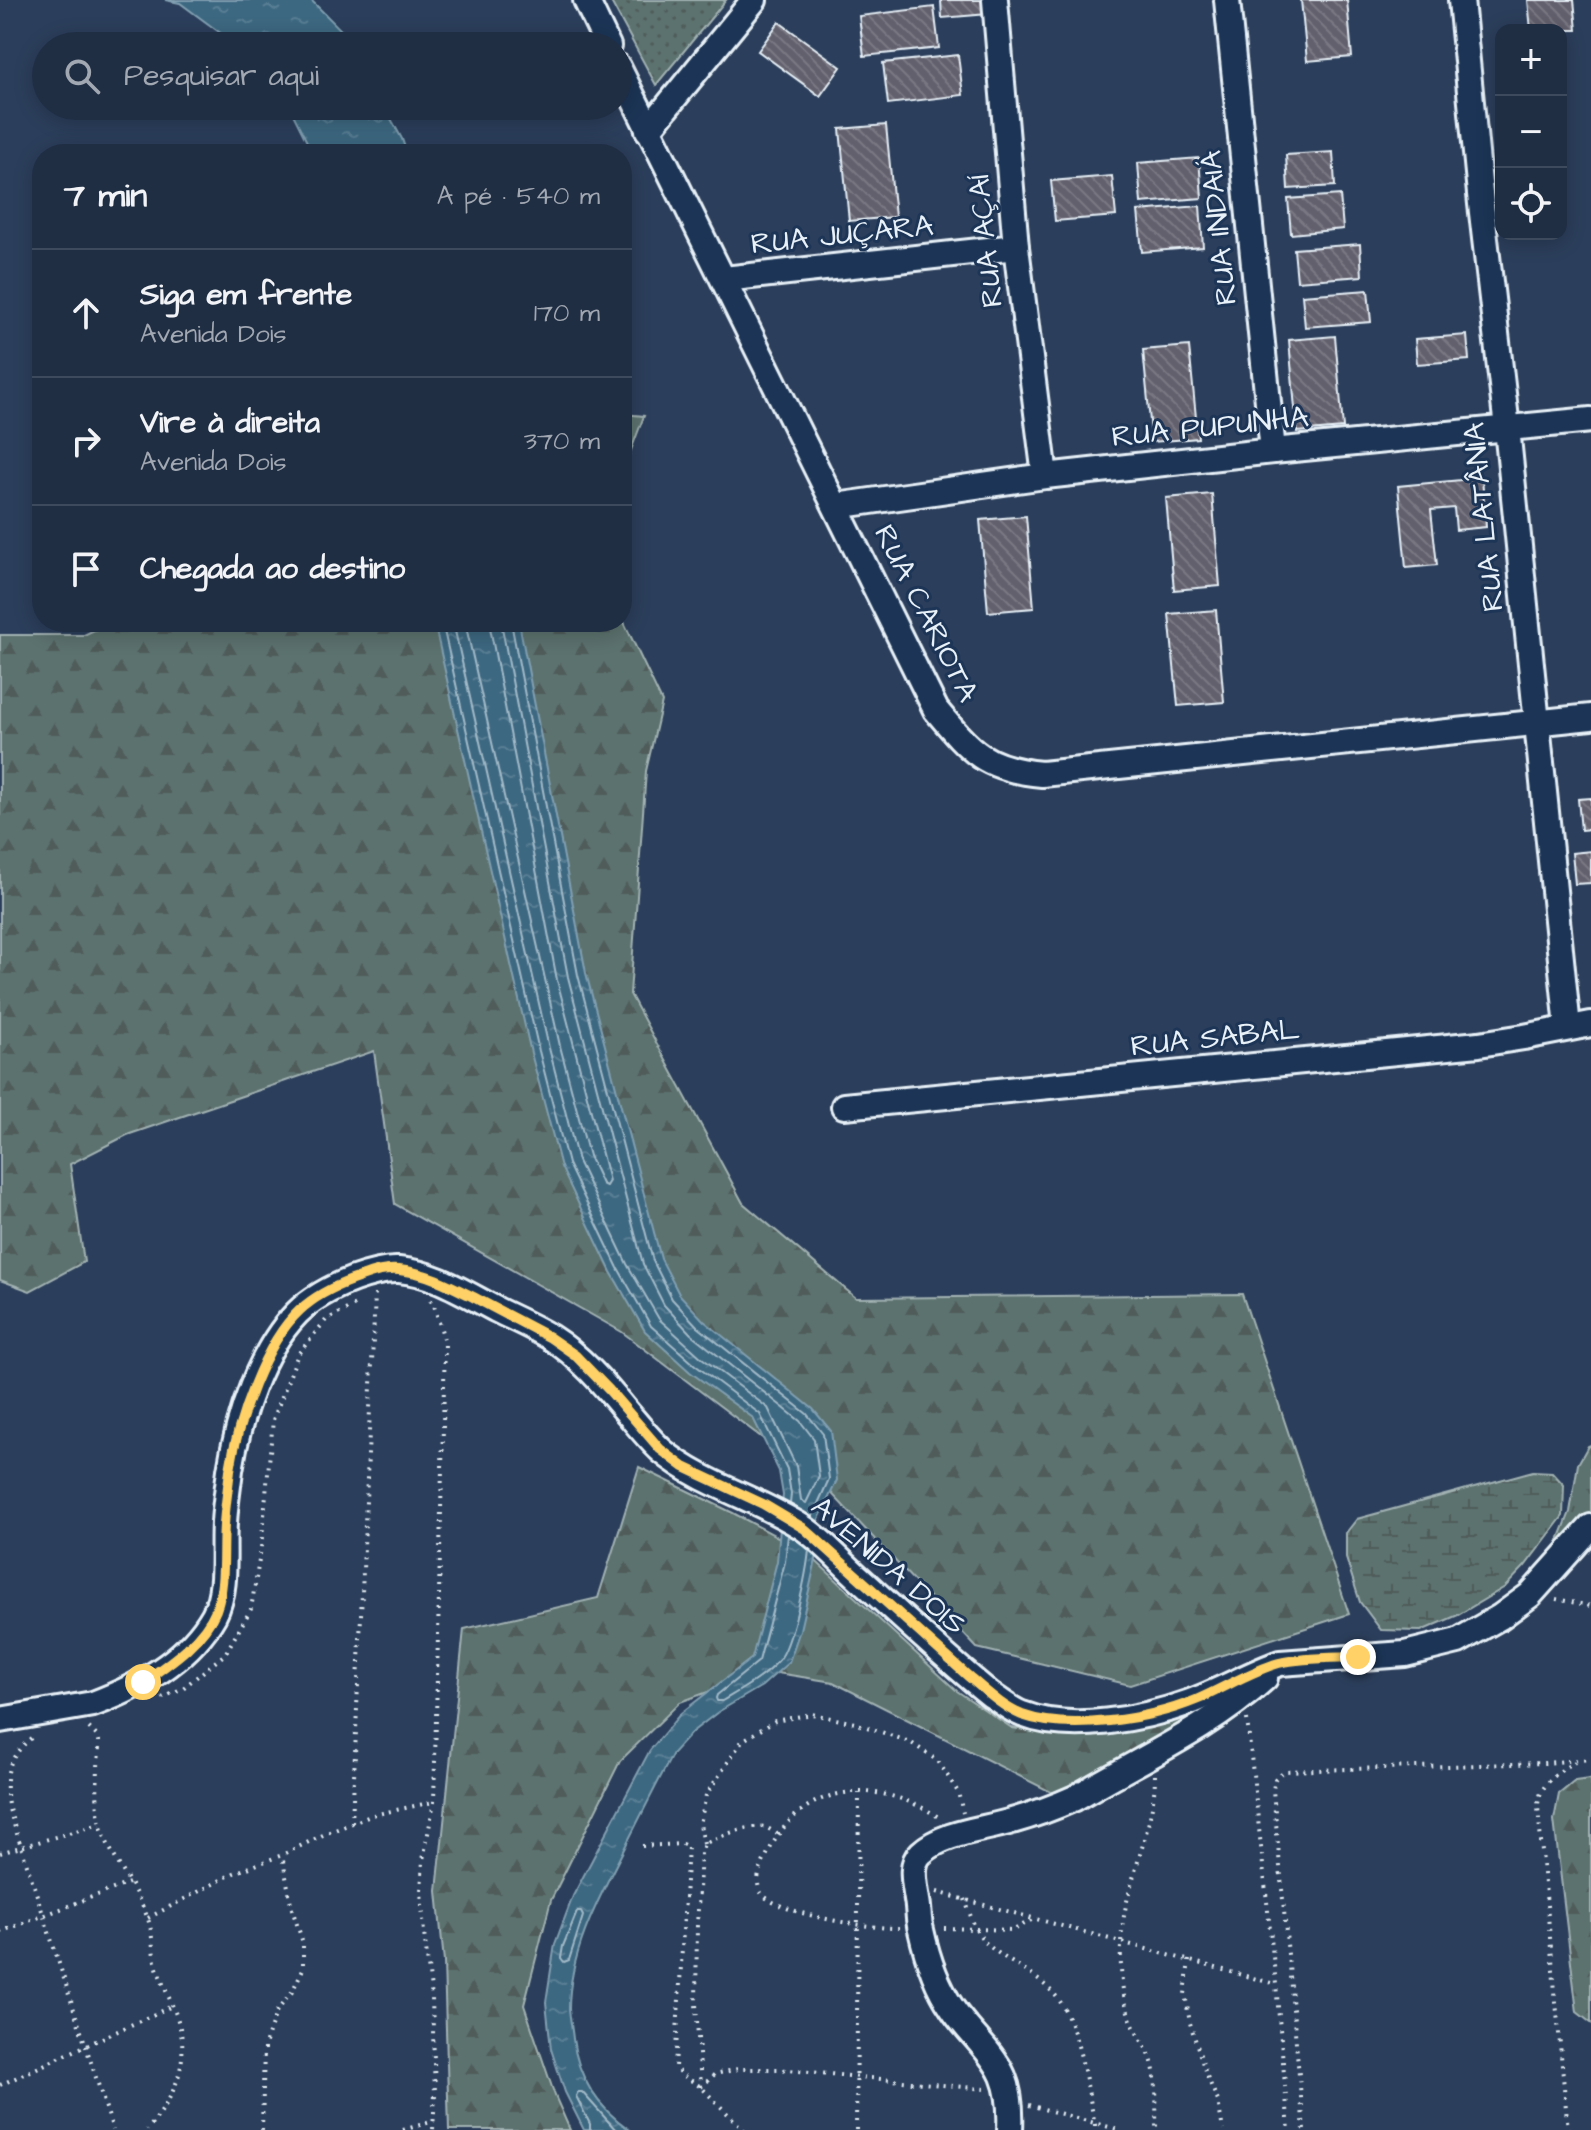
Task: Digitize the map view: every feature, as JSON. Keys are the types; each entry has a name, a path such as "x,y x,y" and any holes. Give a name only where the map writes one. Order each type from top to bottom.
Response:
{"street":[{"path":"586,0 601,32"},
{"path":"648,130 754,0"},
{"name":"RUA AÇAÍ","path":"995,0 1016,247 1045,476"},
{"name":"RUA INDAIÁ","path":"1227,0 1273,451"},
{"name":"RUA LATÂNIA","path":"1461,0 1535,722 1580,1026"},
{"name":"RUA CARIOTA","path":"632,96 936,710 964,743 983,759 1002,768 1042,774 1591,717"},
{"name":"RUA JUÇARA","path":"724,279 1016,247"},
{"name":"RUA PUPUNHA","path":"836,506 1045,476 1591,420"},
{"name":"RUA SABAL","path":"844,1106 1479,1044 1580,1026"},
{"name":"AVENIDA DOIS","path":"0,1720 104,1700 143,1682 175,1659 200,1634 221,1597 224,1522 231,1467 249,1396 266,1360 299,1311 329,1289 372,1273 391,1270 438,1279 563,1346 609,1390 660,1449 684,1467 763,1504 805,1529 991,1695 1020,1714 1047,1721 1075,1723 1135,1716 1191,1702 1280,1663 1405,1654 1458,1641 1530,1595 1591,1527"},
{"path":"1010,2130 1009,2099 1003,2076 994,2060 951,2008 935,1976 920,1927 915,1886 916,1859 937,1844 1057,1807 1075,1798 1203,1724 1244,1696 1280,1663"}],"path":[{"path":"158,1699 183,1688 225,1654 251,1609 261,1548 273,1420 298,1354 326,1320 375,1294 352,1823"},
{"path":"427,1297 434,1305 445,1343 434,1802 423,1860 421,1890 432,1998 433,2130"},
{"path":"1530,1595 1591,1606"},
{"path":"1244,1696 1289,2130"},
{"path":"701,2087 696,2004 701,1853 704,1844 700,1824 706,1795 742,1741 775,1721 812,1714 855,1723 910,1742 938,1761 958,1792 964,1816"},
{"path":"75,1726 92,1728 98,1737 97,1807 100,1824 148,1918 155,1960 179,2025 184,2051 181,2072 170,2099 150,2129"},
{"path":"25,1734 38,1732 21,1747 10,1763 5,1779 8,1806 113,2130"},
{"path":"1152,1754 1156,1778 1154,1791 1130,1888 1121,1941 1125,2004 1151,2058 1156,2079 1156,2130"},
{"path":"1304,2130 1273,1790 1275,1779 1284,1771 1591,1759"},
{"path":"1568,2130 1539,1799 1548,1783 1563,1769 1578,1761"},
{"path":"926,1808 908,1800 859,1793 845,1792 820,1798 792,1818 777,1834 761,1867 758,1884 761,1893 768,1900 814,1917 895,1929 1014,1930 1035,1918"},
{"path":"856,2130 859,1793"},
{"path":"148,1918 234,1873 352,1823 373,1815 434,1802"},
{"path":"0,1853 100,1824"},
{"path":"704,1844 714,1838 755,1827 765,1827 777,1834"},
{"path":"642,1846 682,1844 688,1847 675,2067 701,2087 744,2130"},
{"path":"262,2130 264,2048 276,2012 292,1992 303,1969 303,1943 292,1909 282,1855"},
{"path":"0,1932 129,1883"},
{"path":"915,1886 1276,1984"},
{"path":"965,1899 984,1941 1050,1991 1070,2019 1095,2127"},
{"path":"1189,1960 1185,1994 1190,2023 1218,2101 1223,2130"},
{"path":"0,2085 172,2006"},
{"path":"701,2087 715,2074 738,2069 778,2069 991,2090 1009,2099 1095,2127 1120,2130"},
{"path":"403,2130 434,2121"}],"green space":[{"path":"610,0 726,0 656,85 632,41 632,32 627,32"},
{"path":"632,415 644,416 632,448"},
{"path":"90,632 629,632 662,702 646,771 630,994 743,1203 856,1298 1242,1294 1349,1614 1130,1685 977,1648 822,1483 622,1332 395,1204 374,1051 127,1135 70,1164 84,1262 30,1291 0,1280 0,635 84,635"},
{"path":"1591,1445 1591,1518 1548,1568 1570,1512 1578,1464"},
{"path":"639,1467 806,1552 957,1691 1012,1728 1070,1737 1109,1734 1182,1717 1250,1685 1135,1757 1055,1794 833,1682 765,1671 680,1702 620,1761 551,1900 524,2005 570,2130 449,2130 444,1962 437,1891 464,1629 598,1598"},
{"path":"1533,1471 1552,1472 1564,1485 1563,1516 1505,1587 1458,1615 1421,1631 1381,1630 1360,1602 1346,1558 1346,1533 1357,1519"},
{"path":"1591,1779 1591,2023 1577,2012 1554,1820 1559,1794 1575,1781"}],"water":[{"path":"165,0 311,0 342,32 219,32 180,3"},
{"path":"296,120 392,120 404,144 308,144"},
{"path":"436,632 521,632 586,973 661,1259 679,1294 704,1321 813,1409 831,1431 837,1480 818,1521 817,1555 800,1630 789,1662 762,1686 718,1712 692,1732 673,1753 606,1885 580,1945 570,1987 569,2009 576,2053 591,2091 608,2112 630,2130 584,2130 565,2092 551,2049 546,2002 555,1944 573,1896 650,1750 681,1713 752,1658 777,1561 783,1495 779,1471 753,1418 690,1372 645,1331 611,1272 561,1167 531,1053"}],"building":[{"path":"941,0 987,0 988,14 942,18"},
{"path":"1301,0 1347,0 1352,57 1307,61"},
{"path":"1528,0 1574,0 1577,30 1567,30 1567,24 1530,24"},
{"path":"934,7 939,48 864,56 859,16"},
{"path":"779,22 841,67 820,96 758,51"},
{"path":"958,55 963,95 888,104 883,63"},
{"path":"886,125 895,217 849,221 840,129"},
{"path":"1333,152 1335,186 1288,189 1286,155"},
{"path":"1199,158 1202,198 1141,203 1138,163"},
{"path":"1112,176 1116,216 1055,221 1051,181"},
{"path":"1340,195 1343,229 1291,234 1288,199"},
{"path":"1200,206 1203,247 1142,252 1138,211"},
{"path":"1360,244 1362,276 1297,281 1294,249"},
{"path":"1368,290 1371,322 1305,327 1302,295"},
{"path":"1467,335 1469,360 1417,364 1415,339"},
{"path":"1335,336 1343,428 1297,432 1289,340"},
{"path":"1189,346 1198,438 1152,442 1143,350"},
{"path":"1482,478 1486,527 1456,530 1454,508 1431,510 1437,565 1406,568 1398,486"},
{"path":"1212,494 1220,586 1174,590 1166,498"},
{"path":"1026,516 1034,608 988,612 980,520"},
{"path":"1216,610 1224,702 1178,706 1169,614"},
{"path":"1591,798 1591,829 1581,830 1578,799"},
{"path":"1591,851 1591,883 1575,884 1572,853"}],"route":[{"path":"143,1682 175,1659 200,1634 221,1597 224,1522 239,1430 249,1396 284,1329 299,1311 329,1289 372,1273 391,1270 438,1279 563,1346 609,1390 660,1449 684,1467 763,1504 805,1529 968,1676 1020,1714 1047,1721 1103,1721 1191,1702 1280,1663 1358,1657"}]}
